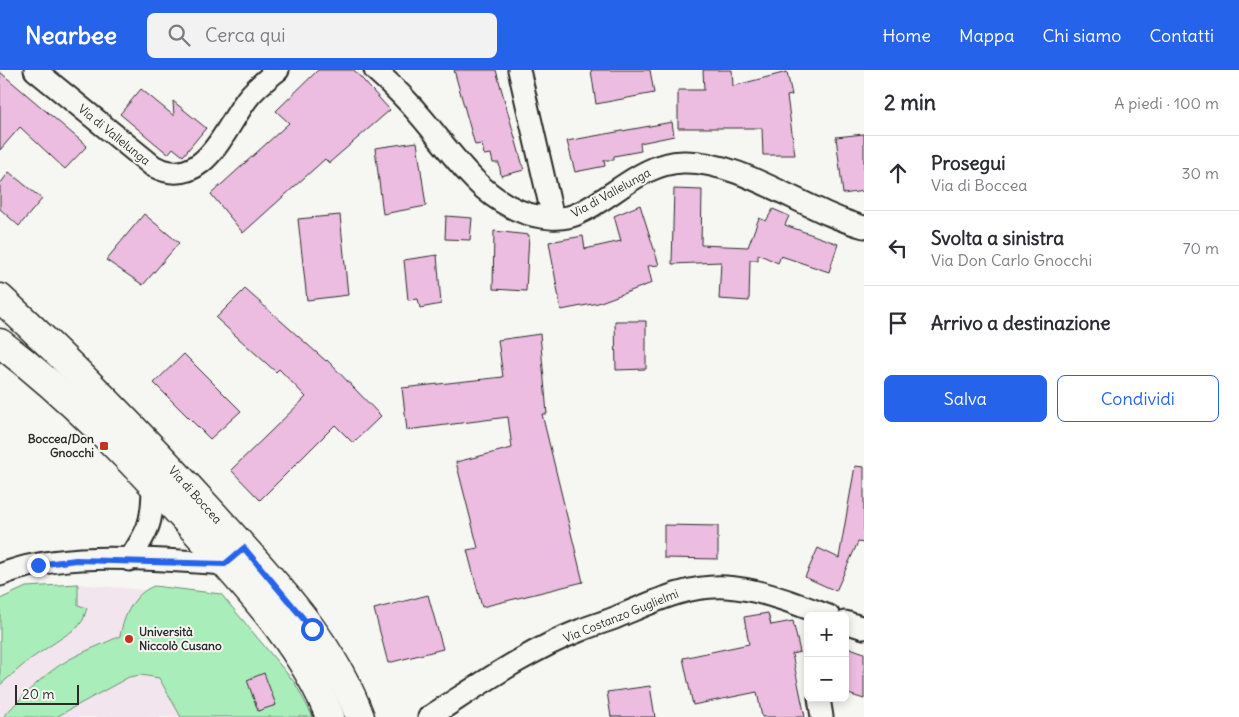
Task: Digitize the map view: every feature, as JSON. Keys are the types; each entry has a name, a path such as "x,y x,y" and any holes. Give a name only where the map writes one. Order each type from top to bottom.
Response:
{"main road":[{"name":"Via di Boccea","path":"0,298 98,391 235,556 317,689 330,717"},
{"name":"Via di Boccea","path":"0,343 98,427 153,485 297,610 341,673 360,717"}],"street":[{"name":"Via di Vallelunga","path":"35,70 153,166 176,172 197,166 210,155 252,94 278,70"},
{"name":"Via di Vallelunga","path":"375,70 403,96 463,168 487,192 518,211 553,218 568,217 580,213 631,180 657,168 673,163 692,162 712,165 740,174 818,210 864,227"},
{"path":"519,70 553,218"},
{"path":"129,560 149,528 152,513 153,485"},
{"path":"0,576 51,562 235,556"},
{"name":"Via Costanzo Guglielmi","path":"429,717 539,650 581,630 676,593 702,588 727,587 766,595 804,615"},
{"path":"849,623 864,628"},
{"path":"820,702 822,717"}],"shaded area":[{"name":"Università Niccolò Cusano","path":"78,584 144,590 154,586 221,594 295,683 313,717 0,717 0,599 26,587"}],"green space":[{"path":"78,584 78,605 87,608 83,620 78,627 29,660 0,685 0,599 26,587"},
{"name":"Università Niccolò Cusano","path":"154,586 221,594 295,683 313,717 181,717 159,678 141,675 129,677 56,717 3,717 34,685 51,671 70,659 120,636 124,621 135,600 140,594"}],"building":[{"path":"318,70 354,70 390,110 329,163 325,159 243,233 211,194 289,123 276,111"},
{"path":"454,70 496,70 524,170 501,176 499,163 493,163 491,154 484,155 482,144 475,145"},
{"path":"591,70 650,70 654,93 596,104"},
{"path":"703,70 732,70 733,86 787,72 792,95 787,96 795,155 763,155 762,128 678,128 678,90 704,90"},
{"path":"0,72 87,146 65,169 20,127 0,150"},
{"path":"141,89 174,116 173,101 206,128 183,156 173,148 168,154 120,114"},
{"path":"672,122 674,136 640,143 641,151 614,156 614,160 604,160 605,166 575,172 567,141"},
{"path":"864,134 864,191 843,194 836,137"},
{"path":"417,142 426,206 383,214 375,148"},
{"path":"9,172 42,199 19,226 0,209 0,184"},
{"path":"674,189 702,190 701,245 748,247 759,218 766,221 773,209 789,216 785,225 838,244 829,272 781,256 778,263 758,254 758,260 750,260 749,301 719,299 721,262 672,264"},
{"path":"640,205 659,265 648,266 652,283 598,303 561,310 549,242 583,236 585,249 621,241 614,216"},
{"path":"144,214 179,243 143,285 106,260"},
{"path":"340,215 348,295 307,300 298,219"},
{"path":"446,216 472,218 470,240 445,239"},
{"path":"494,231 529,235 526,291 493,289"},
{"path":"437,255 441,304 420,308 418,299 408,300 404,260"},
{"path":"245,289 327,360 381,416 353,443 335,425 260,500 231,470 306,397 279,369 276,372 216,318"},
{"path":"615,321 646,321 646,369 616,370"},
{"path":"540,334 547,414 542,414 583,582 482,607 467,550 478,548 456,462 512,448 508,417 407,430 402,388 503,377 498,340"},
{"path":"184,354 241,411 210,439 154,383"},
{"path":"855,466 864,467 864,543 858,542 836,591 805,577 818,548 839,558"},
{"path":"664,525 718,526 718,559 664,558"},
{"path":"428,595 443,649 388,663 374,609"},
{"path":"768,613 771,625 793,621 800,652 792,654 805,717 762,717 757,692 693,705 683,658 749,644 744,617"},
{"path":"849,647 864,653 864,699 849,694"},
{"path":"264,673 276,705 258,711 247,680"},
{"path":"650,686 655,717 611,717 607,692"}],"place":[{"name":"Boccea/Don Gnocchi","path":"104,446"},
{"name":"Università Niccolò Cusano","path":"129,639"}],"route":[{"path":"38,565 76,560 225,564 244,548 312,629"}]}
